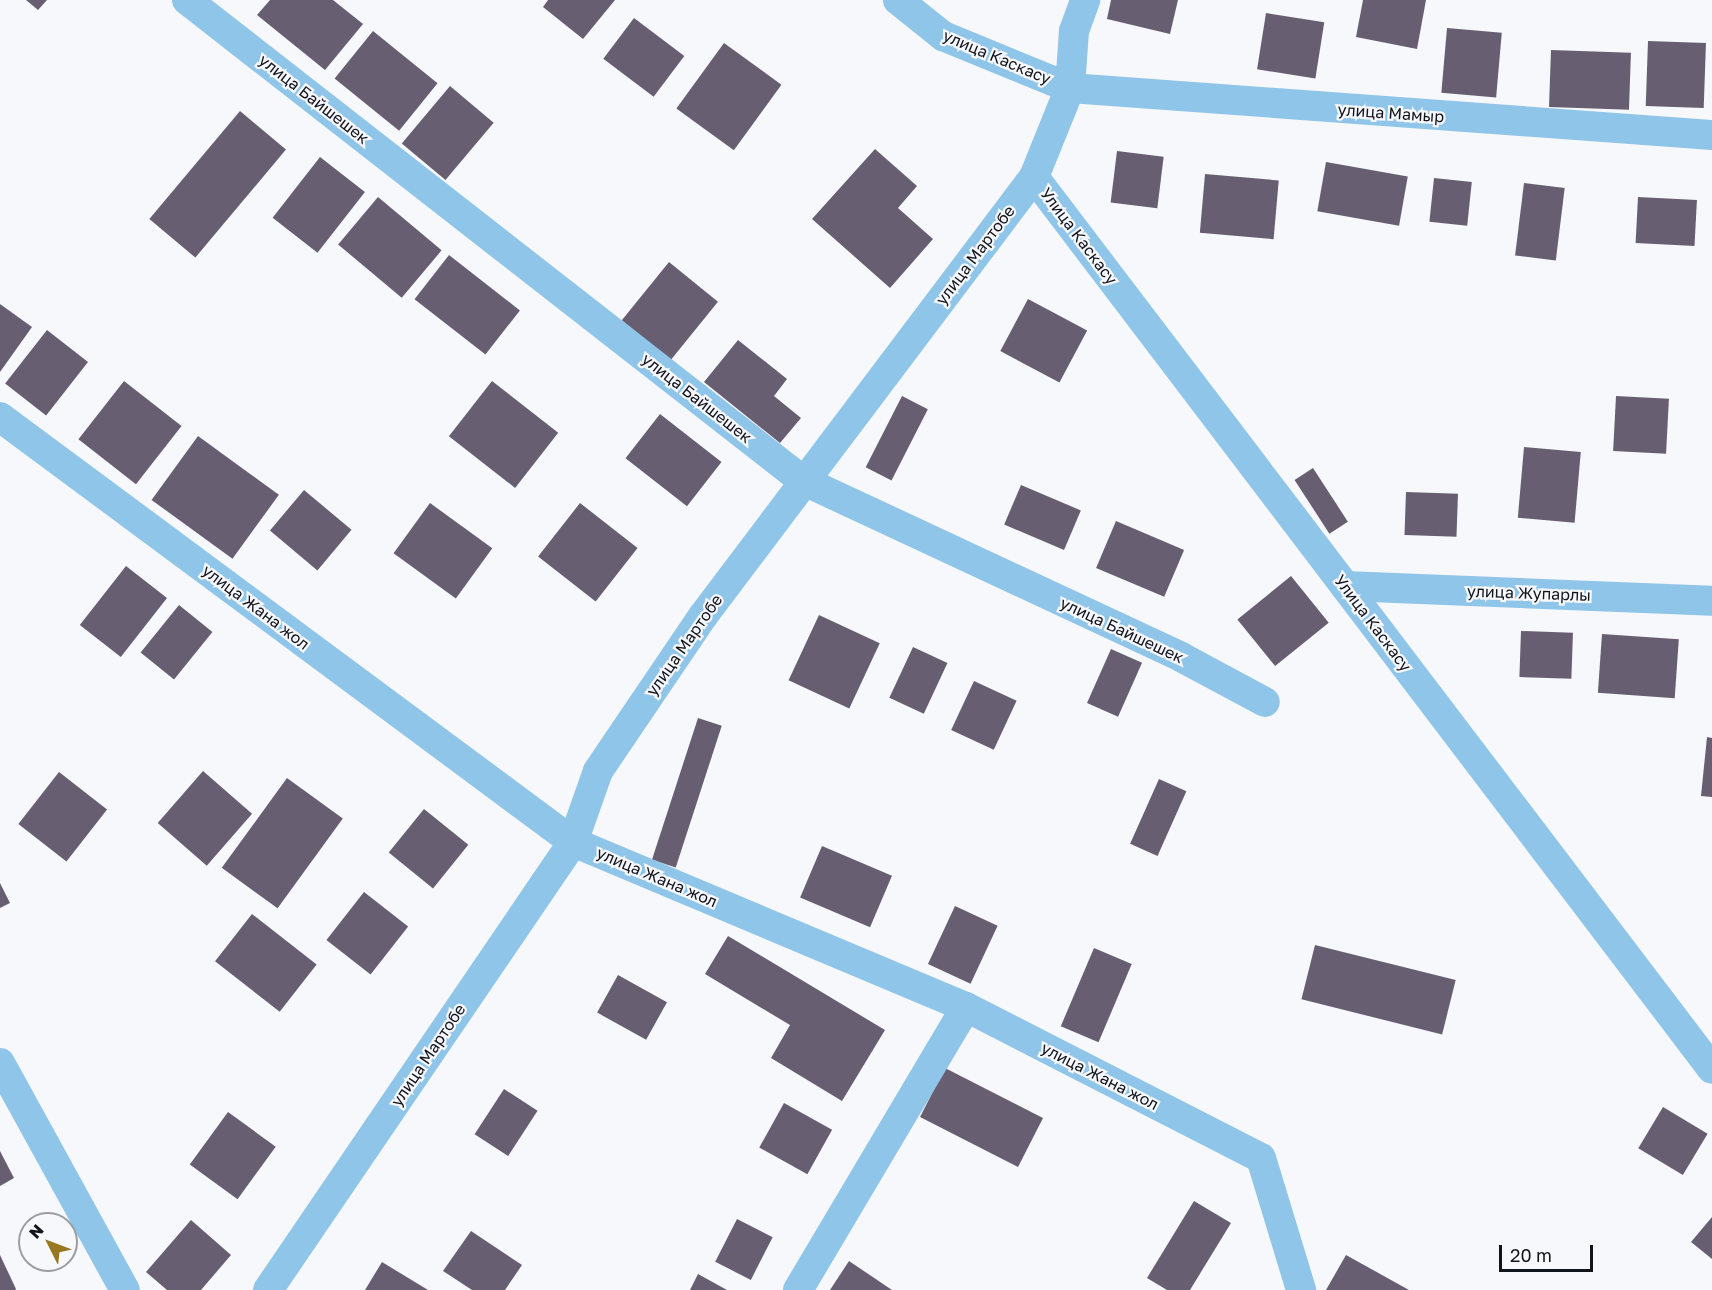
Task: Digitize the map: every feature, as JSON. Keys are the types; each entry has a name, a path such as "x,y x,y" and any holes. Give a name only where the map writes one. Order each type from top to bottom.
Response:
{"street":[{"name":"улица Байшешек","path":"187,0 802,480 1181,657 1265,702"},
{"name":"улица Мартобе","path":"268,1290 573,842 598,771 703,616 802,480 1035,177 1071,88 1074,31 1085,0"},
{"name":"улица Каскасу","path":"905,3 944,36 1071,88"},
{"name":"улица Мамыр","path":"1071,88 1712,135"},
{"name":"Улица Каскасу","path":"1035,177 1345,586 1702,1046 1712,1069"},
{"name":"улица Жана жол","path":"0,417 573,842 966,1007 1260,1158 1301,1290"},
{"name":"улица Жупарлы","path":"1345,586 1712,601"},
{"path":"798,1290 966,1007"},
{"path":"0,1063 125,1290"}],"building":[{"path":"26,0 47,0 38,10"},
{"path":"270,0 333,0 363,24 325,70 257,15"},
{"path":"548,0 615,0 583,39 543,7"},
{"path":"1111,0 1178,0 1170,34 1107,19"},
{"path":"1363,0 1426,0 1417,49 1356,37"},
{"path":"1266,13 1324,22 1315,79 1257,69"},
{"path":"634,18 684,56 654,97 603,59"},
{"path":"1447,28 1502,33 1496,98 1441,93"},
{"path":"373,31 438,83 399,131 335,78"},
{"path":"1648,41 1706,43 1704,108 1646,106"},
{"path":"724,43 781,85 734,150 676,109"},
{"path":"1551,50 1631,53 1629,110 1549,107"},
{"path":"450,86 494,123 445,180 402,143"},
{"path":"240,111 286,150 195,258 149,219"},
{"path":"875,149 917,186 898,208 933,239 890,288 812,219"},
{"path":"1117,151 1164,157 1157,208 1111,203"},
{"path":"320,157 365,192 318,253 273,218"},
{"path":"1326,162 1408,176 1399,226 1317,211"},
{"path":"1205,174 1279,180 1274,239 1200,233"},
{"path":"1434,178 1472,182 1467,226 1429,222"},
{"path":"1524,183 1565,188 1556,260 1515,255"},
{"path":"378,197 442,250 402,298 338,244"},
{"path":"1638,197 1697,200 1695,246 1636,243"},
{"path":"449,255 520,310 485,355 415,299"},
{"path":"669,262 718,302 671,360 622,320"},
{"path":"1028,299 1087,330 1059,383 1000,351"},
{"path":"0,304 32,327 0,372"},
{"path":"47,330 88,362 46,416 5,384"},
{"path":"738,340 787,379 774,396 801,418 780,443 704,382"},
{"path":"124,381 182,426 136,484 78,439"},
{"path":"492,381 558,433 515,488 449,436"},
{"path":"902,396 928,409 892,480 866,467"},
{"path":"1616,396 1669,399 1666,454 1613,451"},
{"path":"660,414 721,462 687,506 626,458"},
{"path":"198,436 279,495 232,559 152,500"},
{"path":"1524,447 1581,452 1575,523 1518,518"},
{"path":"1313,468 1348,522 1329,534 1295,480"},
{"path":"1021,485 1081,510 1064,550 1004,525"},
{"path":"304,490 351,530 317,570 270,531"},
{"path":"1406,492 1458,494 1456,537 1404,535"},
{"path":"430,503 492,548 456,598 394,553"},
{"path":"580,503 638,548 596,602 538,557"},
{"path":"1116,521 1184,550 1164,597 1096,568"},
{"path":"126,566 167,598 121,657 80,625"},
{"path":"1291,576 1329,623 1275,666 1237,619"},
{"path":"179,605 212,632 174,679 141,652"},
{"path":"819,615 880,643 849,709 789,680"},
{"path":"1521,631 1573,633 1571,679 1519,677"},
{"path":"1602,634 1679,639 1675,698 1598,693"},
{"path":"913,647 947,663 924,714 889,698"},
{"path":"1111,649 1142,663 1118,717 1087,703"},
{"path":"974,681 1017,701 994,750 951,730"},
{"path":"698,718 722,726 676,867 652,860"},
{"path":"1707,737 1712,738 1712,797 1701,796"},
{"path":"203,771 252,814 207,866 158,823"},
{"path":"59,772 107,810 66,862 18,824"},
{"path":"287,778 343,819 278,908 222,868"},
{"path":"1159,779 1186,791 1158,856 1130,844"},
{"path":"424,809 468,845 433,888 389,853"},
{"path":"822,846 892,876 870,927 800,898"},
{"path":"0,883 10,903 0,908"},
{"path":"364,892 408,926 371,975 326,940"},
{"path":"955,906 998,926 971,984 928,964"},
{"path":"252,914 317,964 280,1012 215,961"},
{"path":"728,936 885,1030 842,1101 771,1058 790,1025 705,974"},
{"path":"1315,945 1456,980 1442,1034 1301,999"},
{"path":"1094,948 1132,964 1099,1042 1061,1026"},
{"path":"618,975 667,1002 646,1040 597,1013"},
{"path":"945,1068 1043,1118 1018,1167 920,1117"},
{"path":"504,1089 538,1111 508,1156 475,1134"},
{"path":"784,1103 832,1130 807,1174 759,1148"},
{"path":"1663,1107 1708,1134 1683,1175 1638,1148"},
{"path":"228,1112 276,1147 238,1199 190,1165"},
{"path":"0,1151 14,1178 0,1186"},
{"path":"1194,1201 1231,1223 1190,1290 1167,1290 1147,1278"},
{"path":"1712,1217 1712,1259 1691,1242"},
{"path":"737,1219 773,1237 751,1280 715,1262"},
{"path":"191,1220 231,1255 201,1290 167,1290 146,1272"},
{"path":"471,1231 522,1265 505,1290 472,1290 443,1271"},
{"path":"0,1255 16,1289 15,1290 0,1290"},
{"path":"1346,1255 1409,1290 1326,1290"},
{"path":"849,1261 892,1290 830,1290"},
{"path":"382,1262 428,1290 365,1290"},
{"path":"698,1274 727,1290 690,1290"}]}
